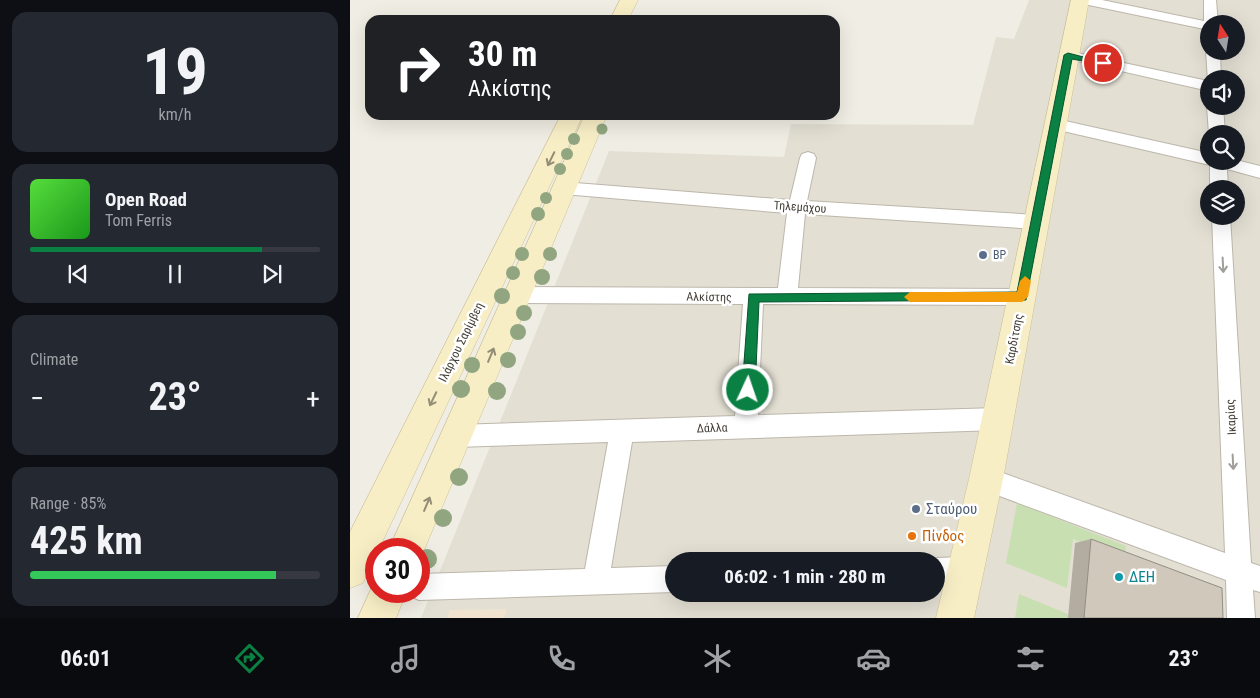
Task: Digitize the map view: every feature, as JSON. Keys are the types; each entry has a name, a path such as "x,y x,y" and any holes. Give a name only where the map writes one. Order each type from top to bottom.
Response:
{"main road":[{"name":"Καρδίτσης","path":"955,618 986,479 1080,0"},
{"path":"626,15 638,7"},
{"name":"Ιλάρχου Σαρίμβεη","path":"350,570 570,120"},
{"path":"412,538 594,120"},
{"path":"377,618 384,603"}],"street":[{"path":"1084,0 1200,23"},
{"path":"1210,0 1210,15"},
{"path":"1068,55 1200,84"},
{"path":"1056,124 1200,157"},
{"path":"787,297 797,207 808,158"},
{"path":"1245,168 1260,172"},
{"name":"Τηλεμάχου","path":"563,188 797,207 1037,222"},
{"name":"Ικαρίας","path":"1222,225 1249,575 1241,618"},
{"name":"Αλκίστης","path":"516,295 1022,297"},
{"path":"746,427 753,297"},
{"name":"Δάλλα","path":"456,436 998,419"},
{"path":"596,581 622,431"},
{"path":"986,479 1249,575"},
{"path":"945,571 965,570"},
{"path":"430,588 665,579"}],"shaded area":[{"path":"1029,0 1260,0 1260,618 421,618 427,603 430,603 430,596 609,151 784,157 791,124 973,125 996,37 1014,39"},
{"path":"507,609 504,618 447,618 450,610"}],"green space":[{"path":"1017,503 1126,546 1125,560 1073,539 1067,588 1006,563"},
{"path":"1019,594 1068,614 1068,618 1015,618"}],"building":[{"name":"ΔΕΗ","path":"1091,539 1222,588 1223,618 1084,618"}],"slow traffic":[{"path":"910,297 1022,297 1025,281"}],"place":[{"name":"BP","path":"983,255"},
{"name":"Σταύρου","path":"916,509"},
{"name":"Πίνδος","path":"912,536"},
{"name":"ΔΕΗ","path":"1119,577"}],"route":[{"path":"748,390 753,297 1022,297 1068,55 1103,63"}]}
